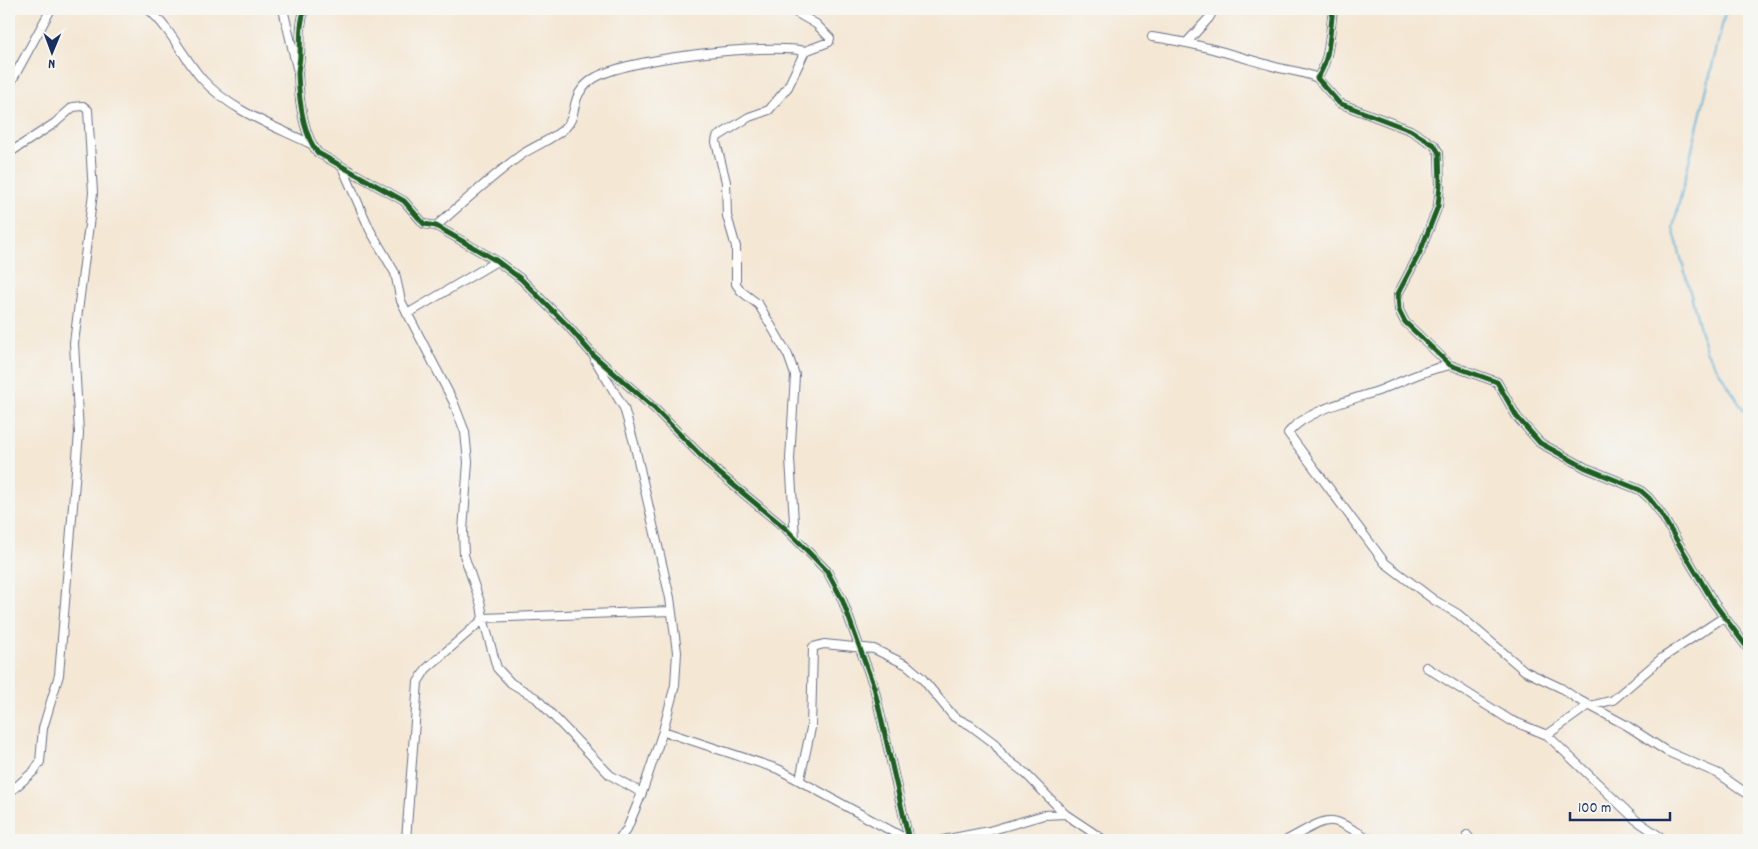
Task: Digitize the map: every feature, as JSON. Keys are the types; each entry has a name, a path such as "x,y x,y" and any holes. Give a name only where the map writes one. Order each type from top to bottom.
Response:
{"street":[{"path":"9,86 51,9"},
{"path":"148,9 174,39 201,78 218,94 240,109 311,144 322,157 404,201 424,224 436,226 497,261 536,293 593,355 654,408 721,476 795,538 830,575 861,648 874,688 908,840"},
{"path":"283,9 298,72 301,103 311,144"},
{"path":"298,72 300,57 299,31 305,9"},
{"path":"436,226 503,169 565,128 571,119 574,100 593,79 634,65 751,49 779,47 805,50 827,44 830,38 816,24 790,9"},
{"path":"1187,42 1209,18 1214,9"},
{"path":"1317,78 1322,72 1333,9"},
{"path":"1152,37 1187,42 1273,67 1307,73 1317,78 1339,103 1410,130 1437,149 1440,167 1438,206 1420,252 1398,294 1397,302 1405,322 1450,364 1497,382 1521,422 1532,436 1550,450 1644,493 1660,512 1701,584 1749,650"},
{"path":"795,538 790,459 795,375 788,355 759,305 741,291 736,284 736,247 728,219 724,170 716,142 717,137 724,132 749,117 764,113 772,107 788,87 805,50"},
{"path":"9,153 55,123 73,107 83,106 88,110 94,194 74,343 78,442 59,675 44,728 38,765 9,793"},
{"path":"343,169 370,230 395,273 401,301 407,314 453,400 466,432 468,462 463,531 464,555 482,605 483,618 497,668 511,682 536,698 610,775 642,793"},
{"path":"407,314 497,261"},
{"path":"593,355 624,408 628,420 658,543 672,611 677,669 673,698 642,793 627,829 618,840"},
{"path":"1450,364 1428,369 1380,390 1343,402 1315,414 1288,434 1385,563 1434,600 1458,614 1525,671 1561,688 1626,725 1658,747 1719,774 1749,795"},
{"path":"406,840 418,682 426,669 483,618 672,611"},
{"path":"1547,735 1586,707 1593,707 1613,700 1662,658 1724,617"},
{"path":"800,779 811,728 813,647 824,644 879,651 915,671 954,717 970,725 994,743 1004,757 1025,773 1065,814 1104,840"},
{"path":"1426,667 1510,720 1547,735 1636,820 1665,840"},
{"path":"663,731 719,748 800,779 908,840"},
{"path":"943,840 989,831 1044,815 1065,814"},
{"path":"1287,840 1324,820 1337,820 1372,840"},
{"path":"1672,840 1682,840"}],"waterway":[{"path":"1726,9 1673,228 1706,351 1749,418"}],"cycle path":[{"path":"305,9 301,31 298,74 299,94 308,136 318,153 404,201 424,224 436,226 497,261 521,279 568,326 593,355 654,408 713,468 786,529 827,571 842,599 874,687 909,840"},
{"path":"1333,9 1327,55 1317,78 1339,103 1410,130 1434,145 1439,153 1440,185 1438,206 1420,252 1398,294 1399,310 1405,322 1450,365 1497,382 1517,417 1540,443 1586,468 1640,490 1649,498 1660,512 1714,603 1749,650"}]}
